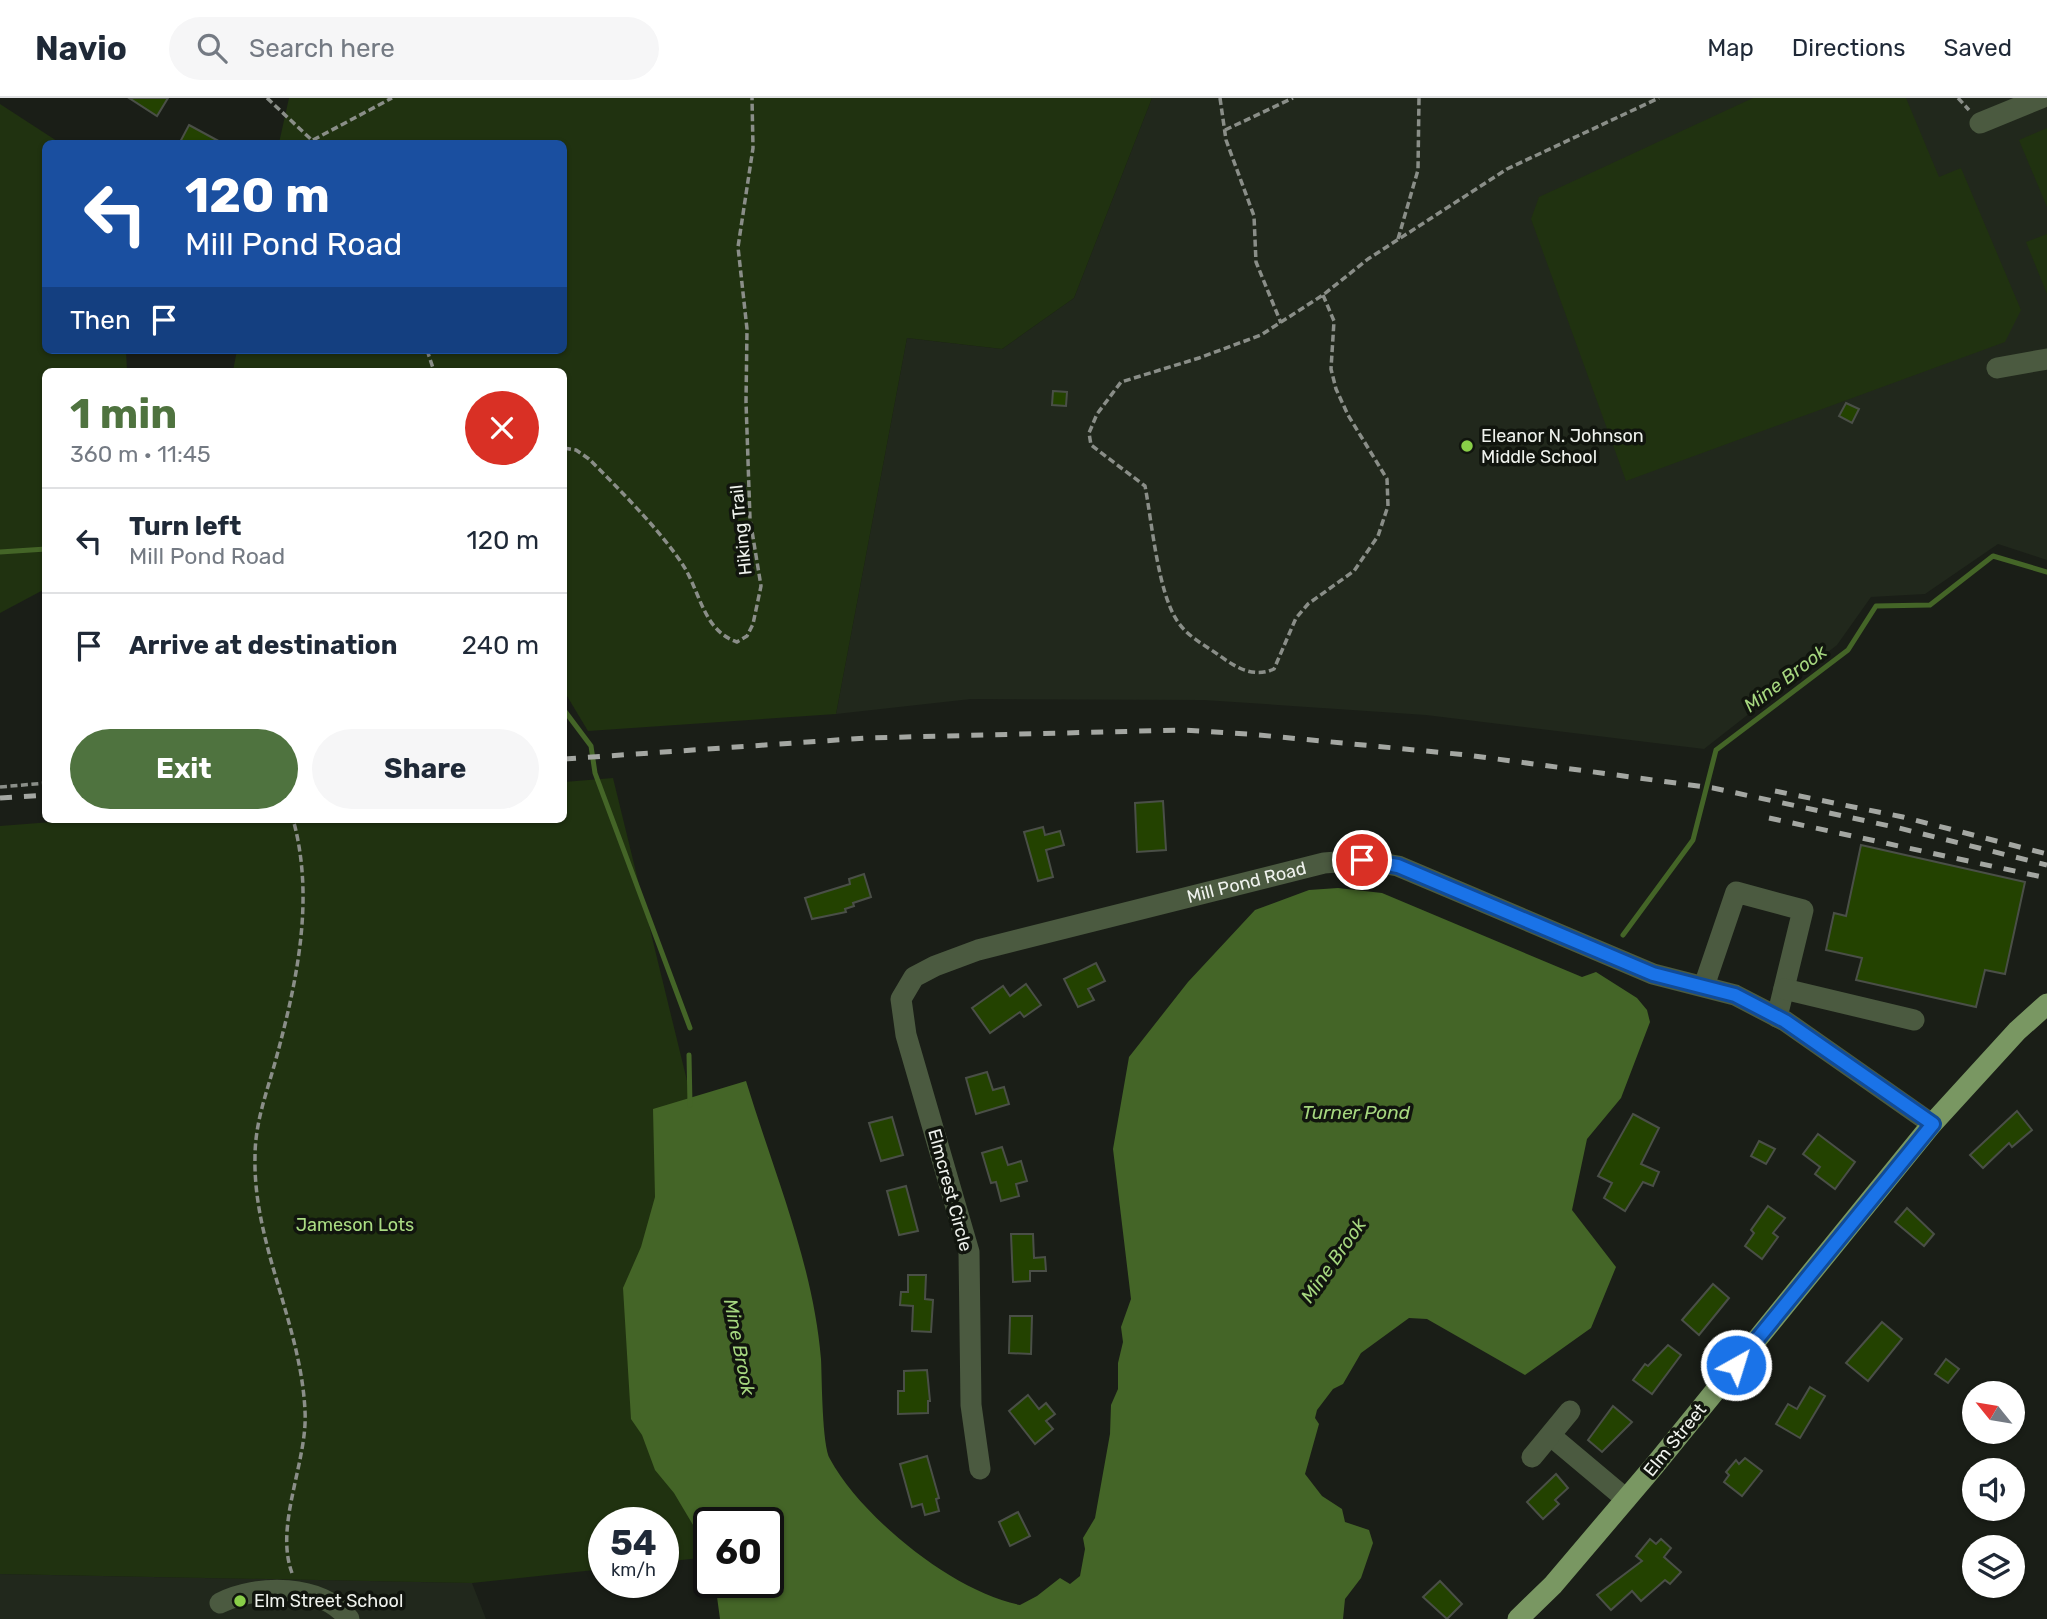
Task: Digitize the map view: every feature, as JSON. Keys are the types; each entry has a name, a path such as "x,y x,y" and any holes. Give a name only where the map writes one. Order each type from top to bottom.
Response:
{"main road":[{"name":"Elm Street","path":"1518,1619 1553,1585 1626,1499 1933,1124 2017,1031 2047,1004"}],"street":[{"path":"1980,123 2041,98"},
{"path":"1997,368 2047,359"},
{"name":"Mill Pond Road","path":"901,999 914,977 978,950 1324,863 1362,860 1398,866 1653,974 1735,995 1777,1017 1933,1124"},
{"path":"1703,986 1736,892 1803,910 1777,1017"},
{"path":"1784,989 1914,1020"},
{"name":"Elmcrest Circle","path":"901,999 906,1035 969,1252 971,1405 980,1469"},
{"path":"1532,1457 1570,1411"},
{"path":"1551,1436 1626,1499"},
{"path":"220,1603 246,1593 308,1594 330,1600 349,1619"}],"path":[{"path":"267,98 313,140"},
{"path":"318,140 392,98"},
{"name":"Hiking Trail","path":"567,448 576,450 589,459 669,546 685,569 712,626 725,638 737,642 747,636 758,610 761,586 750,519 746,402 747,329 738,247 751,160 752,98"},
{"path":"1220,98 1224,130 1254,216 1259,273 1280,323"},
{"path":"1224,130 1293,98"},
{"path":"1397,241 1418,170 1419,98"},
{"path":"1323,295 1334,321 1331,369 1336,388 1348,415 1363,435 1387,479 1388,506 1378,536 1354,571 1308,604 1296,618 1274,669 1263,674 1238,669 1188,633 1171,610 1145,486 1091,445 1089,433 1097,414 1121,382 1231,347 1280,323 1323,295 1363,262 1528,158 1659,98"},
{"path":"0,787 42,783"},
{"path":"293,823 304,909 301,943 284,1029 260,1108 254,1159 264,1229 303,1392 304,1432 289,1523 288,1558 296,1579 308,1594"}],"shaded area":[{"name":"Eleanor N. Johnson Middle School","path":"1152,98 2047,98 2047,560 1998,544 1925,594 1871,597 1837,645 1704,749 1426,715 1204,700 971,699 836,714 907,338 1002,349 1074,298"},
{"name":"Elm Street School","path":"0,1574 472,1583 486,1619 0,1619"}],"green space":[{"path":"289,98 1152,98 1074,298 1002,349 907,338 836,714 588,731 567,696 567,368 234,368 236,354 567,354 567,140 280,140"},
{"path":"1753,98 1906,98 1939,177 1961,168 2021,310 2005,342 1626,481 1531,219 1539,197"},
{"path":"0,104 55,140 42,140 42,354 126,354 127,368 42,368 42,591 0,613"},
{"path":"2047,128 2047,207 2019,140"},
{"path":"2047,234 2047,294 2026,242"},
{"name":"Jameson Lots","path":"613,778 801,1547 784,1534 784,1507 693,1507 693,1559 679,1560 679,1507 588,1507 588,1571 472,1583 0,1574 0,826 42,823 567,823 567,782"}],"water":[{"name":"Turner Pond","path":"1338,888 1382,893 1582,977 1596,972 1637,998 1647,1010 1650,1022 1621,1098 1587,1139 1572,1210 1616,1267 1591,1328 1525,1375 1427,1319 1409,1318 1361,1353 1343,1384 1333,1389 1317,1410 1315,1418 1319,1424 1305,1474 1322,1496 1342,1509 1345,1522 1369,1530 1373,1543 1361,1578 1345,1599 1343,1619 720,1619 717,1598 784,1598 784,1507 693,1507 693,1525 674,1493 655,1470 642,1435 631,1419 623,1288 641,1247 655,1197 653,1109 746,1081 791,1218 810,1288 817,1323 824,1427 830,1459 864,1505 912,1549 967,1585 1020,1605 1060,1578 1070,1584 1080,1576 1085,1549 1083,1538 1095,1518 1110,1434 1111,1405 1118,1389 1118,1363 1123,1342 1121,1327 1131,1299 1113,1149 1129,1057 1188,982 1255,910 1309,890"}],"building":[{"path":"129,98 168,98 157,116"},
{"path":"189,125 217,140 181,140"},
{"path":"1053,391 1067,392 1066,406 1052,405"},
{"path":"1846,403 1859,409 1852,423 1839,416"},
{"path":"1163,801 1166,850 1137,852 1135,803"},
{"path":"1043,827 1045,835 1060,831 1064,845 1046,850 1053,877 1038,881 1024,832"},
{"path":"1861,845 2025,882 2005,974 1985,970 1976,1007 1856,980 1862,958 1826,950 1834,913 1846,916"},
{"path":"864,874 871,897 853,903 854,906 845,909 846,912 812,919 805,898 850,884 849,879"},
{"path":"1096,963 1105,981 1088,989 1094,1000 1078,1007 1064,979"},
{"path":"1026,984 1041,1005 1024,1017 1020,1012 990,1033 972,1008 1003,986 1010,996"},
{"path":"987,1072 993,1090 1004,1087 1009,1104 976,1114 966,1078"},
{"path":"2017,1111 2032,1130 2012,1147 2009,1143 1983,1168 1970,1155"},
{"path":"1633,1114 1659,1128 1641,1164 1659,1172 1653,1186 1643,1182 1625,1211 1604,1198 1612,1183 1598,1176"},
{"path":"892,1117 903,1155 881,1161 869,1123"},
{"path":"1818,1134 1855,1162 1835,1189 1815,1174 1820,1167 1803,1154"},
{"path":"1759,1141 1775,1149 1766,1164 1751,1156"},
{"path":"1002,1147 1008,1165 1021,1161 1027,1181 1016,1184 1019,1196 1001,1201 996,1182 991,1183 982,1153"},
{"path":"906,1186 918,1231 899,1235 887,1191"},
{"path":"1768,1206 1785,1218 1773,1233 1778,1237 1762,1259 1745,1246 1754,1233 1751,1230"},
{"path":"1907,1208 1934,1234 1924,1246 1895,1222"},
{"path":"1011,1234 1033,1234 1034,1258 1045,1257 1046,1271 1030,1271 1030,1281 1013,1282"},
{"path":"908,1275 926,1275 925,1299 933,1300 931,1332 912,1331 913,1306 900,1305 901,1292 908,1292"},
{"path":"1713,1284 1729,1298 1699,1335 1682,1320"},
{"path":"1010,1316 1032,1316 1031,1354 1009,1353"},
{"path":"1882,1322 1902,1339 1868,1381 1846,1363"},
{"path":"1668,1345 1681,1355 1652,1394 1633,1380 1645,1364 1648,1366"},
{"path":"1946,1359 1959,1369 1948,1383 1935,1374"},
{"path":"927,1370 930,1401 928,1413 898,1414 898,1391 904,1391 904,1371"},
{"path":"1810,1387 1825,1396 1800,1438 1776,1424 1788,1404 1797,1409"},
{"path":"1028,1395 1039,1409 1046,1403 1055,1414 1046,1421 1053,1429 1035,1444 1009,1411"},
{"path":"1613,1406 1632,1422 1602,1452 1588,1440"},
{"path":"927,1456 939,1498 936,1499 939,1511 925,1515 922,1504 912,1507 900,1464"},
{"path":"1745,1458 1762,1471 1742,1496 1724,1482 1729,1475 1726,1472 1736,1460 1739,1464"},
{"path":"1556,1474 1568,1488 1555,1500 1559,1504 1543,1519 1527,1502"},
{"path":"1018,1512 1030,1536 1010,1546 999,1522"},
{"path":"1650,1539 1656,1544 1661,1539 1671,1548 1664,1557 1681,1572 1670,1584 1665,1580 1641,1601 1632,1591 1611,1610 1597,1595 1642,1561 1636,1556"},
{"path":"1440,1581 1462,1604 1447,1619 1423,1597"}],"waterway":[{"name":"Mine Brook","path":"0,552 42,549"},
{"name":"Mine Brook","path":"1623,935 1693,840 1716,750 1848,650 1876,606 1930,605 1993,556 2047,572"},
{"name":"Mine Brook","path":"567,714 591,746 595,773 690,1028"},
{"name":"Mine Brook","path":"689,1055 690,1105"}],"railway":[{"path":"567,759 866,738 1182,730 1249,734 1467,755 1713,788 1899,828 2047,865"},
{"path":"1775,791 1903,817 2047,854"},
{"path":"0,798 42,795"},
{"path":"1769,818 2047,878"}],"place":[{"name":"Eleanor N. Johnson Middle School","path":"1467,446"},
{"name":"Elm Street School","path":"240,1601"}],"route":[{"path":"1362,860 1398,866 1653,974 1735,995 1785,1021 1933,1124 1736,1365"}]}
